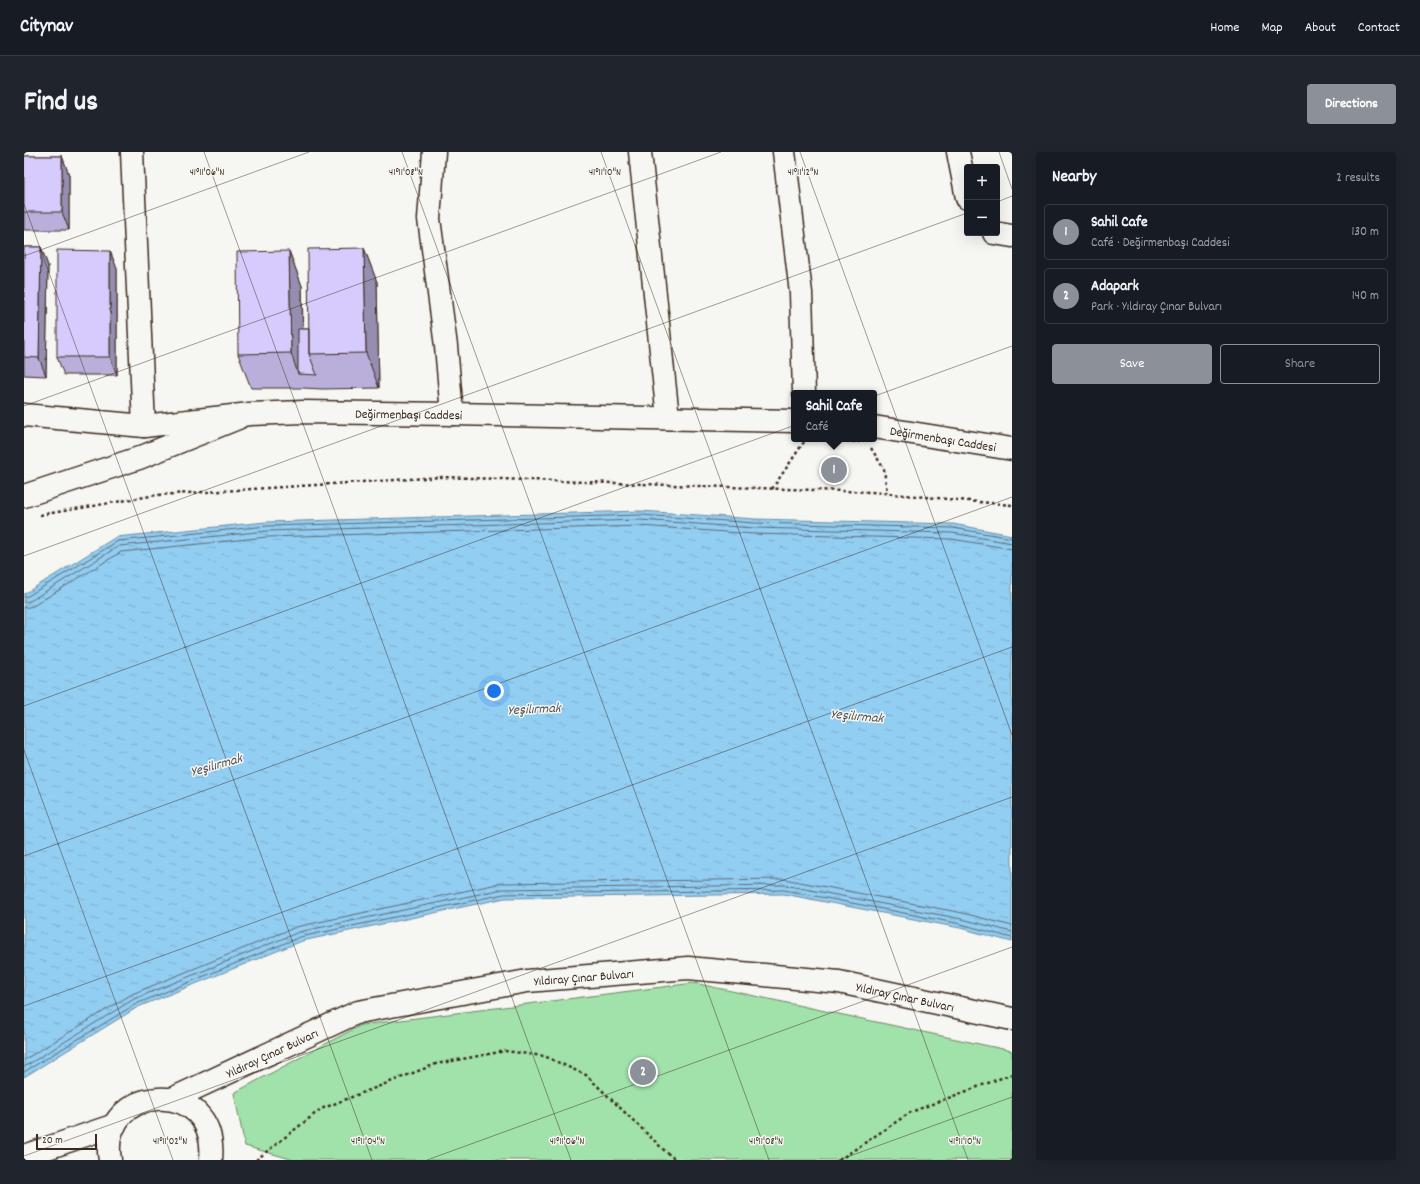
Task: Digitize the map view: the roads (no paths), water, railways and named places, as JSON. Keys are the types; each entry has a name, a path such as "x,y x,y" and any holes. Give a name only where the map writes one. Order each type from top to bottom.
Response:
{"street":[{"path":"132,152 144,426"},
{"path":"434,152 429,219 446,346 452,414"},
{"path":"640,152 668,418"},
{"path":"784,152 801,293 804,390"},
{"path":"958,152 964,183"},
{"path":"1000,234 1012,236"},
{"name":"Değirmenbaşı Caddesi","path":"24,415 144,426 250,414 303,412 791,421"},
{"path":"24,496 139,458 250,414"},
{"name":"Değirmenbaşı Caddesi","path":"877,438 1012,449"},
{"name":"Yıldıray Çınar Bulvarı","path":"172,1099 358,1012 527,981 688,968 839,982 1012,1019"},
{"path":"110,1160 109,1141 115,1125 125,1112 139,1102 155,1098 172,1099 188,1105 200,1116 209,1131 212,1147 211,1160"},
{"path":"24,1156 115,1125"}],"water":[{"name":"Yeşilırmak","path":"641,511 755,519 953,524 1012,535 1012,942 960,928 784,894 505,898 302,941 138,1007 24,1077 24,594 116,537 266,522"}],"place":[{"name":"Sahil Cafe","path":"834,470"},
{"name":"Adapark","path":"643,1072"}]}
